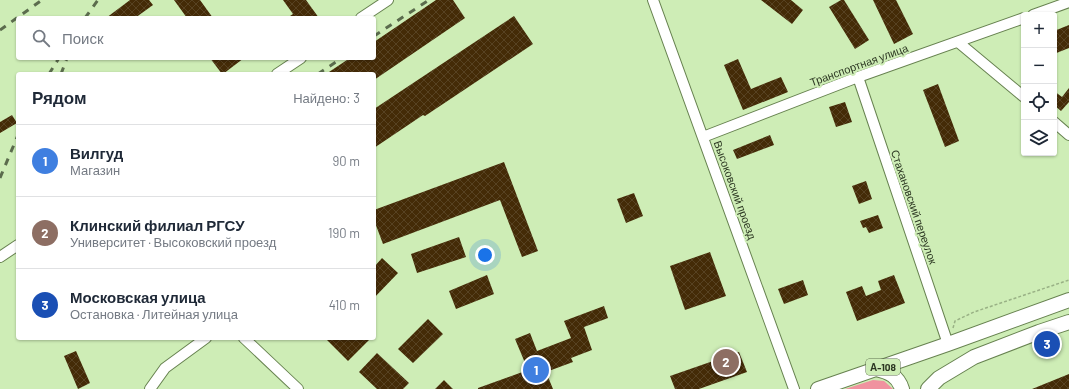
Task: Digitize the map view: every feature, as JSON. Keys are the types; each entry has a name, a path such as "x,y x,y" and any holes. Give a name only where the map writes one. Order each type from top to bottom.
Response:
{"highway":[{"name":"А-108","path":"818,389 876,369 950,339 1069,300"},
{"path":"928,389 939,378 974,357 1069,322"},
{"path":"876,369 892,374 899,381 902,389"}],"street":[{"path":"364,16 388,0"},
{"name":"Высоковский проезд","path":"653,0 794,389"},
{"path":"1041,12 1069,2"},
{"name":"Транспортная улица","path":"703,137 858,77 1021,19"},
{"path":"958,42 1021,94"},
{"path":"280,72 298,60"},
{"name":"Стахановский переулок","path":"858,77 950,339"},
{"path":"1057,125 1069,135"},
{"path":"0,257 16,246"},
{"path":"150,389 165,368 203,340"},
{"path":"246,340 298,389"}],"path":[{"path":"950,339 955,321 974,312 1069,280"}],"shaded area":[{"path":"873,380 884,381 893,389 845,389"}],"building":[{"path":"130,0 149,0 153,5 138,16 109,16"},
{"path":"174,0 200,0 212,16 186,16"},
{"path":"283,0 306,0 318,16 290,16 293,14"},
{"path":"436,0 453,0 465,18 376,79 376,72 329,72 347,60 376,60 376,41"},
{"path":"761,0 791,0 803,10 792,24"},
{"path":"841,0 844,0 869,40 855,49 829,7"},
{"path":"873,0 896,0 913,34 894,44"},
{"path":"514,16 533,44 376,147 376,108"},
{"path":"1069,25 1069,48 1057,53 1057,48 1057,30"},
{"path":"738,59 751,89 781,77 788,92 743,110 724,65"},
{"path":"212,60 241,60 226,72 220,72"},
{"path":"938,84 959,141 945,147 923,90"},
{"path":"1069,88 1069,102 1061,111 1057,108 1057,93 1062,97"},
{"path":"845,102 852,122 836,127 829,107"},
{"path":"12,115 16,124 0,133 0,122"},
{"path":"770,135 774,145 737,159 733,150"},
{"path":"504,162 538,251 522,257 500,200 383,244 376,225 376,209"},
{"path":"866,181 872,199 859,204 852,186"},
{"path":"634,193 643,216 626,223 617,199"},
{"path":"878,215 883,228 869,233 866,227 863,228 860,221"},
{"path":"459,237 466,257 417,273 411,254"},
{"path":"710,252 726,296 685,310 670,266"},
{"path":"382,258 398,273 376,296 376,265"},
{"path":"487,275 494,294 456,309 449,291"},
{"path":"894,275 905,303 857,321 846,292 862,286 866,296 881,290 878,281"},
{"path":"803,280 808,295 784,304 778,289"},
{"path":"604,306 608,318 584,327 592,350 571,358 573,362 546,372 553,389 478,389 528,370 515,339 530,333 537,351 571,338 564,321"},
{"path":"428,319 443,334 413,363 398,349"},
{"path":"327,340 369,340 348,361"},
{"path":"76,351 90,383 78,389 64,356"},
{"path":"739,352 747,372 699,389 675,389 670,376"},
{"path":"377,353 409,383 403,389 377,389 359,372"},
{"path":"1069,374 1069,389 1032,389"},
{"path":"444,380 453,389 435,389"}],"railway":[{"path":"20,16 42,0"},
{"path":"86,16 98,0"},
{"path":"376,35 429,0"},
{"path":"0,30 16,19"},
{"path":"50,72 58,60"},
{"path":"62,72 66,60"},
{"path":"321,72 339,60"},
{"path":"0,178 16,140"}],"place":[{"name":"Московская улица","path":"1047,344"},
{"name":"Клинский филиал РГСУ","path":"726,362"},
{"name":"Вилгуд","path":"536,370"}]}
